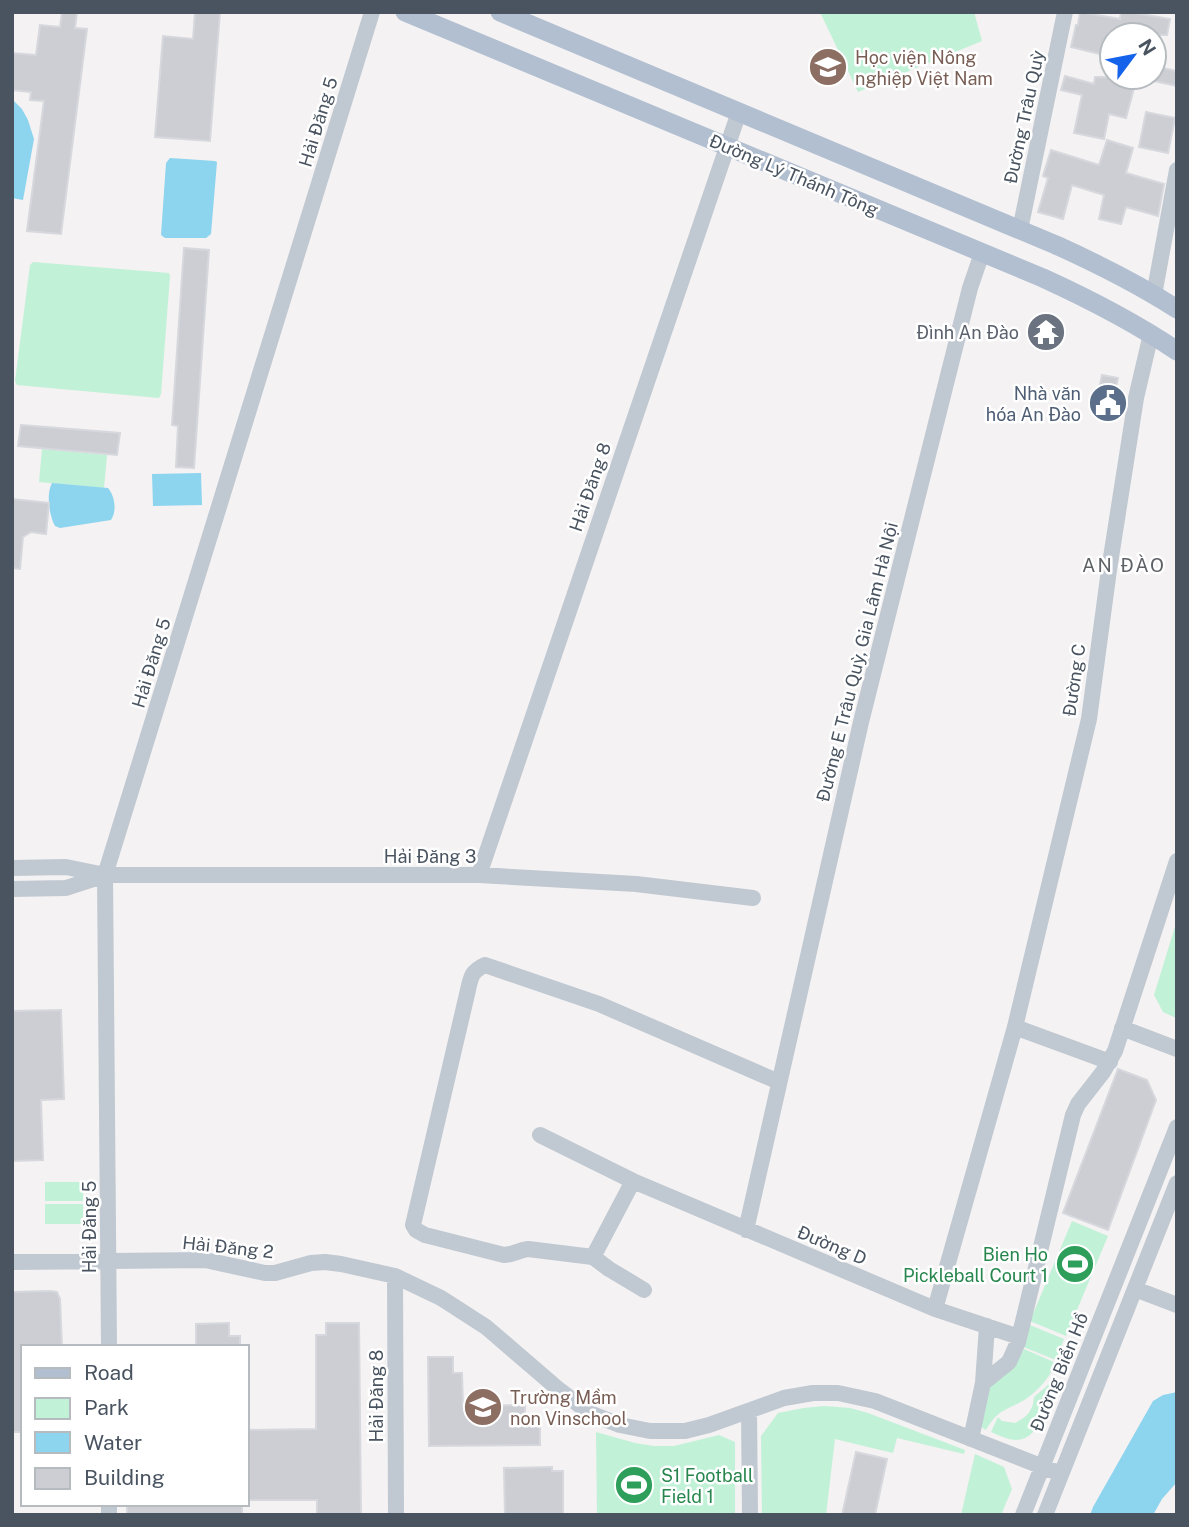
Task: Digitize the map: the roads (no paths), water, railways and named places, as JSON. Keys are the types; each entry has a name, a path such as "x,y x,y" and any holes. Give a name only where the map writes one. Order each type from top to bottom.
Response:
{"main road":[{"name":"Đường Lý Thánh Tông","path":"405,12 1079,294 1177,351"},
{"name":"Đường Lý Thánh Tông","path":"500,12 1020,230 1088,260 1177,309"}],"street":[{"name":"Hải Đăng 5","path":"109,1345 106,875 372,12"},
{"name":"Đường Trâu Quỳ","path":"1020,230 1065,12"},
{"name":"Hải Đăng 8","path":"479,875 739,112"},
{"path":"1154,295 1177,170"},
{"name":"Đường E Trâu Quỳ, Gia Lâm Hà Nội","path":"746,1230 865,708 970,288 982,253"},
{"name":"Đường C","path":"935,1309 1015,1027 1088,719 1136,398 1151,334"},
{"path":"983,1383 1009,1362 1019,1336 1070,1123 1075,1109 1110,1062 1115,1051 1177,861"},
{"name":"Hải Đăng 3","path":"12,868 66,867 106,875 479,875 636,884 752,898"},
{"name":"Hải Đăng 3","path":"12,889 66,888 106,875"},
{"path":"644,1290 593,1257 528,1249 503,1255 425,1235 413,1225 471,977 485,965 599,1004 779,1082"},
{"path":"1015,1027 1110,1062"},
{"path":"1122,1028 1177,1049"},
{"name":"Đường Biển Hồ","path":"1023,1515 1177,1127"},
{"name":"Đường D","path":"540,1135 633,1181 746,1230 935,1309 1019,1336"},
{"path":"593,1257 633,1181"},
{"path":"1045,1515 1177,1183"},
{"name":"Hải Đăng 2","path":"12,1262 205,1260 275,1273 325,1262 395,1276 438,1296 474,1318 570,1398 592,1414 610,1422 639,1429 674,1432 709,1425 784,1398 813,1393 838,1393 875,1401 1061,1474"},
{"name":"Hải Đăng 8","path":"395,1276 396,1515"},
{"path":"1135,1289 1177,1305"},
{"path":"971,1439 983,1383 987,1326"},
{"path":"749,1411 750,1515"}],"water":[{"path":"12,99 22,109 34,139 23,200 12,198"},
{"path":"170,158 217,162 211,234 206,238 165,238 161,235 166,163"},
{"path":"201,473 202,505 153,506 152,474"},
{"path":"52,483 108,488 114,504 111,520 60,528 55,526 49,505"},
{"path":"1177,1392 1177,1482 1162,1499 1153,1515 1090,1515 1153,1401 1163,1395"}],"place":[{"name":"Học viện Nông nghiệp Việt Nam","path":"828,67"},
{"name":"Đình An Đào","path":"1046,332"},
{"name":"Nhà văn hóa An Đào","path":"1108,403"},
{"name":"Bien Ho Pickleball Court 1","path":"1075,1264"},
{"name":"Trường Mầm non Vinschool","path":"483,1407"},
{"name":"S1 Football Field 1","path":"634,1485"}],"district":[{"name":"AN ĐÀO","path":"1124,565"}]}
